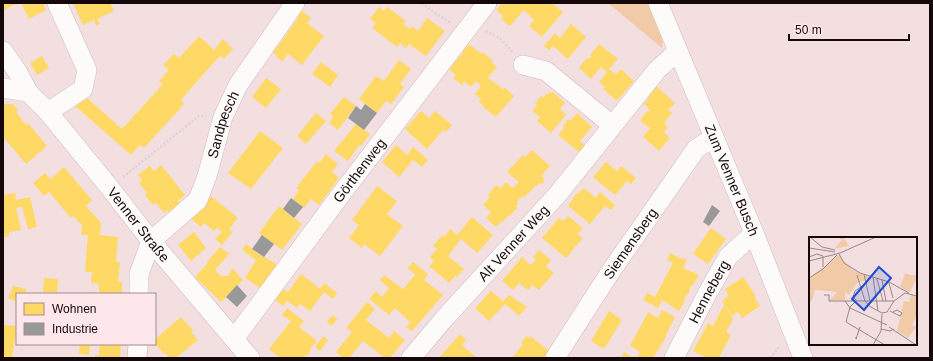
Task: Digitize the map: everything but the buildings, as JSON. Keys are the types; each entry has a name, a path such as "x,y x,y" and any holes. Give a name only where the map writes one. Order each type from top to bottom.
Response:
{"street":[{"path":"48,112 83,89 87,70 57,3"},
{"name":"Sandpesch","path":"151,241 198,200 207,176 223,117 238,85 296,3"},
{"name":"Görthenweg","path":"234,339 339,197 487,3"},
{"name":"Zum Venner Busch","path":"658,3 754,233 802,358"},
{"name":"Alt Venner Weg","path":"411,358 443,320 558,194 657,70 678,51"},
{"name":"Venner Straße","path":"3,52 17,71 28,92 48,112 151,241 250,358"},
{"path":"524,65 546,71 612,125"},
{"path":"3,88 28,92"},
{"name":"Siemensberg","path":"555,358 611,271 696,149 714,137"},
{"name":"Henneberg","path":"674,358 728,257 754,233"},
{"path":"138,293 139,274 151,241"},
{"path":"138,345 138,358"}],"path":[{"path":"422,3 433,12 460,28 472,24 501,39 524,65"},
{"path":"110,188 199,116 223,117"}],"shaded area":[{"path":"608,3 649,3 663,39 662,48"}]}
